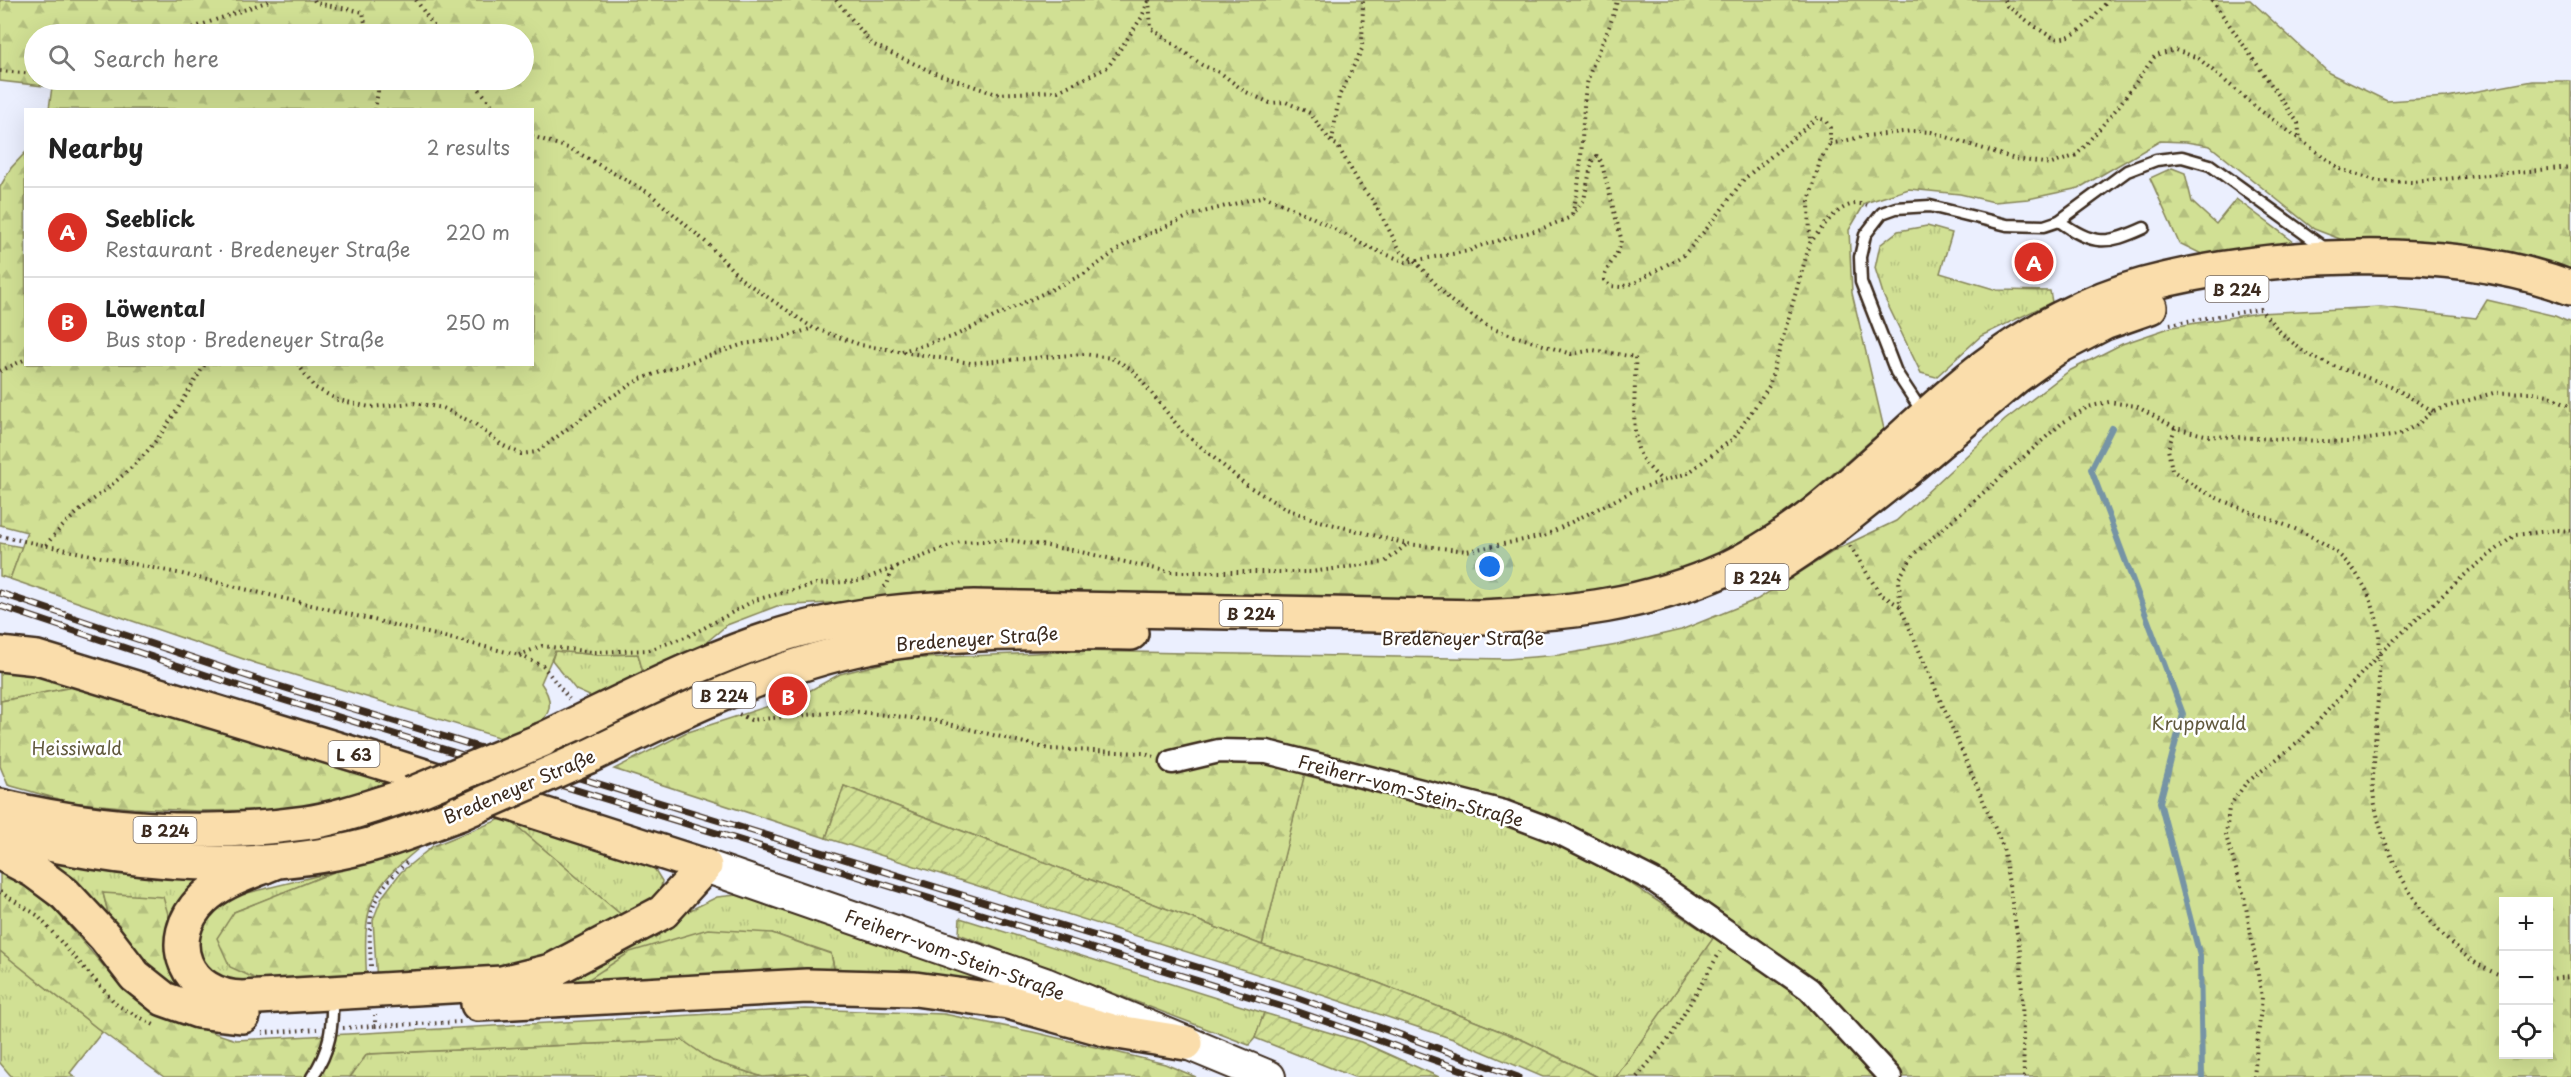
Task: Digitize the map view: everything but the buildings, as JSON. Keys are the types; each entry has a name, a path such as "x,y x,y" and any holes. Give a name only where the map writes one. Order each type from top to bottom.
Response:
{"main road":[{"name":"Bredeneyer Straße","path":"6,812 74,850 164,860 272,863 368,846 461,813 692,707 778,673 866,647 920,640 1050,632 1482,639 1556,636 1618,627 1678,612 1735,589 1786,561 1829,531 1934,428 1987,364 2037,332 2096,301 2144,285 2192,275 2263,264 2339,258 2408,258 2484,265 2553,281 2571,288"},
{"name":"Bredeneyer Straße","path":"6,812 95,824 159,829 247,828 307,823 411,794 542,740 713,659 752,645 798,630 856,617 916,609 974,607 1481,617 1558,614 1615,605 1671,591 1728,568 1774,543 1934,428 2017,376 2056,348 2104,323 2149,307 2196,296 2276,284 2339,279 2407,279 2481,287 2543,301 2571,312"},
{"name":"L 63","path":"0,654 37,658 356,754 705,866"},
{"path":"0,853 33,871 65,894 105,937 135,976 164,999 198,1011 237,1017 807,986 915,989 1008,1002 1112,1031 1186,1043"},
{"path":"272,863 215,888 199,903 190,915 182,936 182,953 186,967 200,985 225,997 332,1011 502,982 551,971 663,912 705,866"},
{"name":"Freiherr-vom-Stein-Straße","path":"705,866 1045,984 1269,1077"}],"street":[{"name":"Freiherr-vom-Stein-Straße","path":"1172,762 1218,751 1267,752 1504,812 1560,833 1653,880 1809,989 1890,1077"}],"lane":[{"path":"1934,428 1896,372 1861,282 1860,257 1865,235 1882,213 1896,208 1930,206 2007,225 2044,226 2060,221 2127,171 2156,160 2182,157 2210,165 2305,236 2339,258"},
{"path":"2060,221 2092,240 2115,241 2144,228"},
{"path":"312,1077 330,1044 332,1011"}],"path":[{"path":"204,24 272,0"},
{"path":"314,0 316,3 363,12 365,24"},
{"path":"416,0 432,24"},
{"path":"836,0 872,44 932,72 996,94 1058,91 1108,66 1142,17 1149,0"},
{"path":"1149,0 1151,28 1187,54 1222,74 1244,91 1270,103 1286,102 1310,113 1331,142 1337,146 1362,188 1374,202 1401,252 1414,260 1451,301 1490,328 1571,354 1593,350 1635,357 1637,382 1634,422 1641,455 1662,481"},
{"path":"1331,142 1340,96 1362,49 1364,0"},
{"path":"1571,217 1579,189 1585,97 1593,63 1607,37 1617,0"},
{"path":"2004,0 2007,6 2049,36 2062,38 2073,34 2096,15 2108,0"},
{"path":"2212,0 2298,123 2300,141"},
{"path":"1830,144 1877,135 1912,131 1931,132 2015,159 2052,164 2077,155 2118,107 2155,56 2175,50 2198,58 2300,141 2340,169 2377,181 2413,182 2571,167"},
{"path":"0,71 24,73"},
{"path":"375,108 378,90"},
{"path":"479,90 494,108"},
{"path":"534,137 571,148 649,193 708,244 741,279 813,328 861,345 898,352 971,363 1084,354 1111,358 1132,369 1182,431 1245,484 1284,508 1316,520 1407,544 1467,551 1544,536 1635,490 1688,473 1734,438 1769,386 1810,243 1809,201 1820,161 1830,144 1830,128 1825,120 1816,118 1809,122 1744,179 1714,220 1684,255 1628,286 1610,286 1604,280 1605,274 1621,248 1621,238 1598,156 1592,161 1584,200 1571,217 1541,229 1479,246 1469,251 1406,262 1370,248 1310,216 1264,196 1192,215 1135,239 1084,274 962,333 898,352"},
{"path":"1810,243 1847,204 1860,202 1882,213"},
{"path":"2166,324 2260,309 2281,333 2305,353 2391,387 2433,411"},
{"path":"299,366 314,387 338,400 370,407 414,403 443,408 475,424 502,445 521,454 537,452 600,404 640,379 744,344 779,339 813,328"},
{"path":"0,371 24,360"},
{"path":"46,545 78,512 146,453 204,366"},
{"path":"2024,1077 2021,958 2003,847 1900,606 1899,579 1914,554 2062,423 2088,407 2109,402 2136,406 2175,428 2209,436 2347,442 2398,435 2417,425 2433,411 2493,393 2522,391 2548,395 2571,406"},
{"path":"2175,428 2168,449 2172,470 2202,491 2326,544 2350,564 2374,606 2380,653 2373,790 2380,826 2392,859 2439,932 2479,966 2499,974"},
{"path":"2254,1077 2262,997 2244,896 2226,836 2229,807 2246,783 2300,741 2380,653 2469,571 2515,535 2557,530 2571,531"},
{"path":"0,536 182,574 519,655 543,666 567,696 582,721"},
{"path":"519,655 542,646 593,652 649,650 691,635 755,600 816,584 859,581 960,542 1008,540 1072,550 1170,572 1311,572 1385,562 1407,544"},
{"path":"1846,540 1880,594 1900,606"},
{"path":"736,712 751,720 851,711 937,721 1049,749 1143,753 1172,762"},
{"path":"371,972 368,922 371,909 388,881 411,859"},
{"path":"1637,1077 1671,1036 1731,933"},
{"path":"2553,979 2571,977"},
{"path":"332,1011 375,1026 471,1021"},
{"path":"375,1016 375,1026"}],"green space":[{"path":"0,0 2250,0 2329,73 2387,101 2447,97 2532,81 2571,81 2571,273 2348,242 2314,229 2210,146 2186,142 2160,141 2079,188 2028,199 1994,202 1960,194 1909,189 1865,203 1849,230 1852,293 1884,429 1763,535 1699,570 1556,604 952,596 777,606 727,625 696,651 645,680 638,654 598,655 555,651 541,683 548,695 547,713 534,726 504,739 255,663 10,579 27,532 0,525 0,187 11,168 24,154 24,366 534,366 534,108 49,108 52,90 534,90 534,24 24,24 24,84 0,81"},
{"path":"2172,168 2185,173 2192,202 2216,224 2236,199 2302,248 2214,260 2179,243 2150,178"},
{"path":"1927,226 1952,233 1940,273 1997,290 2050,291 2052,302 1981,336 1936,377 1921,373 1884,297 1875,268 1880,245 1898,231"},
{"name":"Kruppwald","path":"2487,300 2555,316 2571,323 2571,1077 1616,1077 1728,917 1654,867 1552,817 1491,797 1310,753 1262,945 844,786 826,838 614,769 685,733 800,696 840,674 901,659 1079,651 1507,659 1559,655 1617,645 1681,630 1758,599 1837,549 1896,521 2005,420 2069,371 2122,344 2172,327 2258,313 2381,307 2476,318"},
{"path":"0,543 22,547 10,579 0,576"},
{"path":"555,651 598,655 638,654 645,680 594,698 576,690 552,660"},
{"path":"0,669 32,671 73,687 1,701 0,704"},
{"name":"Heissiwald","path":"73,687 391,783 323,809 198,811 69,802 8,785 0,766 1,701"},
{"path":"1304,775 1501,824 1556,842 1633,885 1714,938 1616,1077 1598,1077 1525,1041 1376,982 1262,945"},
{"path":"844,786 1262,945 1376,982 1525,1041 1598,1077 1543,1077 1453,1039 1298,987 826,838"},
{"path":"506,817 652,865 662,881 659,900 625,918"},
{"path":"506,817 625,918 530,963 377,983 373,920 382,897 401,872 433,846"},
{"path":"433,837 394,870 373,899 366,933 367,984 278,989 230,967 217,938 234,912 354,864"},
{"path":"13,848 237,871 177,926 103,893 116,944"},
{"path":"354,864 234,912 278,989 218,983 196,953 199,927 212,910 231,897 325,874"},
{"path":"0,868 13,874 57,912 125,991 171,1019 236,1040 805,1009 944,1014 1033,1032 1165,1064 1196,1077 811,1077 806,1073 763,1077 713,1061 682,1040 367,1054 350,1077 164,1077 102,1032 0,951"},
{"path":"103,893 163,897 194,1003 116,944"},
{"path":"747,894 1054,1002 836,977 831,953 772,933 572,990 553,977 717,897"},
{"path":"960,918 1264,1013 1255,1038 1249,1045 959,934"},
{"path":"708,929 772,933 831,954 836,977 572,990 630,952"},
{"path":"0,951 102,1032 70,1073 75,1077 12,1077 0,1063"},
{"path":"1264,1013 1361,1042 1439,1077 1354,1077 1255,1038"},
{"path":"683,1040 713,1061 763,1077 350,1077 367,1054"},
{"path":"806,1073 811,1077 763,1077"}],"waterway":[{"path":"2112,428 2091,469 2183,714 2160,802 2200,956 2202,1077"}],"railway":[{"path":"0,593 256,679 1298,998 1518,1077"},
{"path":"0,606 254,691 1293,1010 1482,1077"}],"place":[{"name":"Seeblick","path":"2034,262"},
{"name":"Löwental","path":"788,696"}]}
